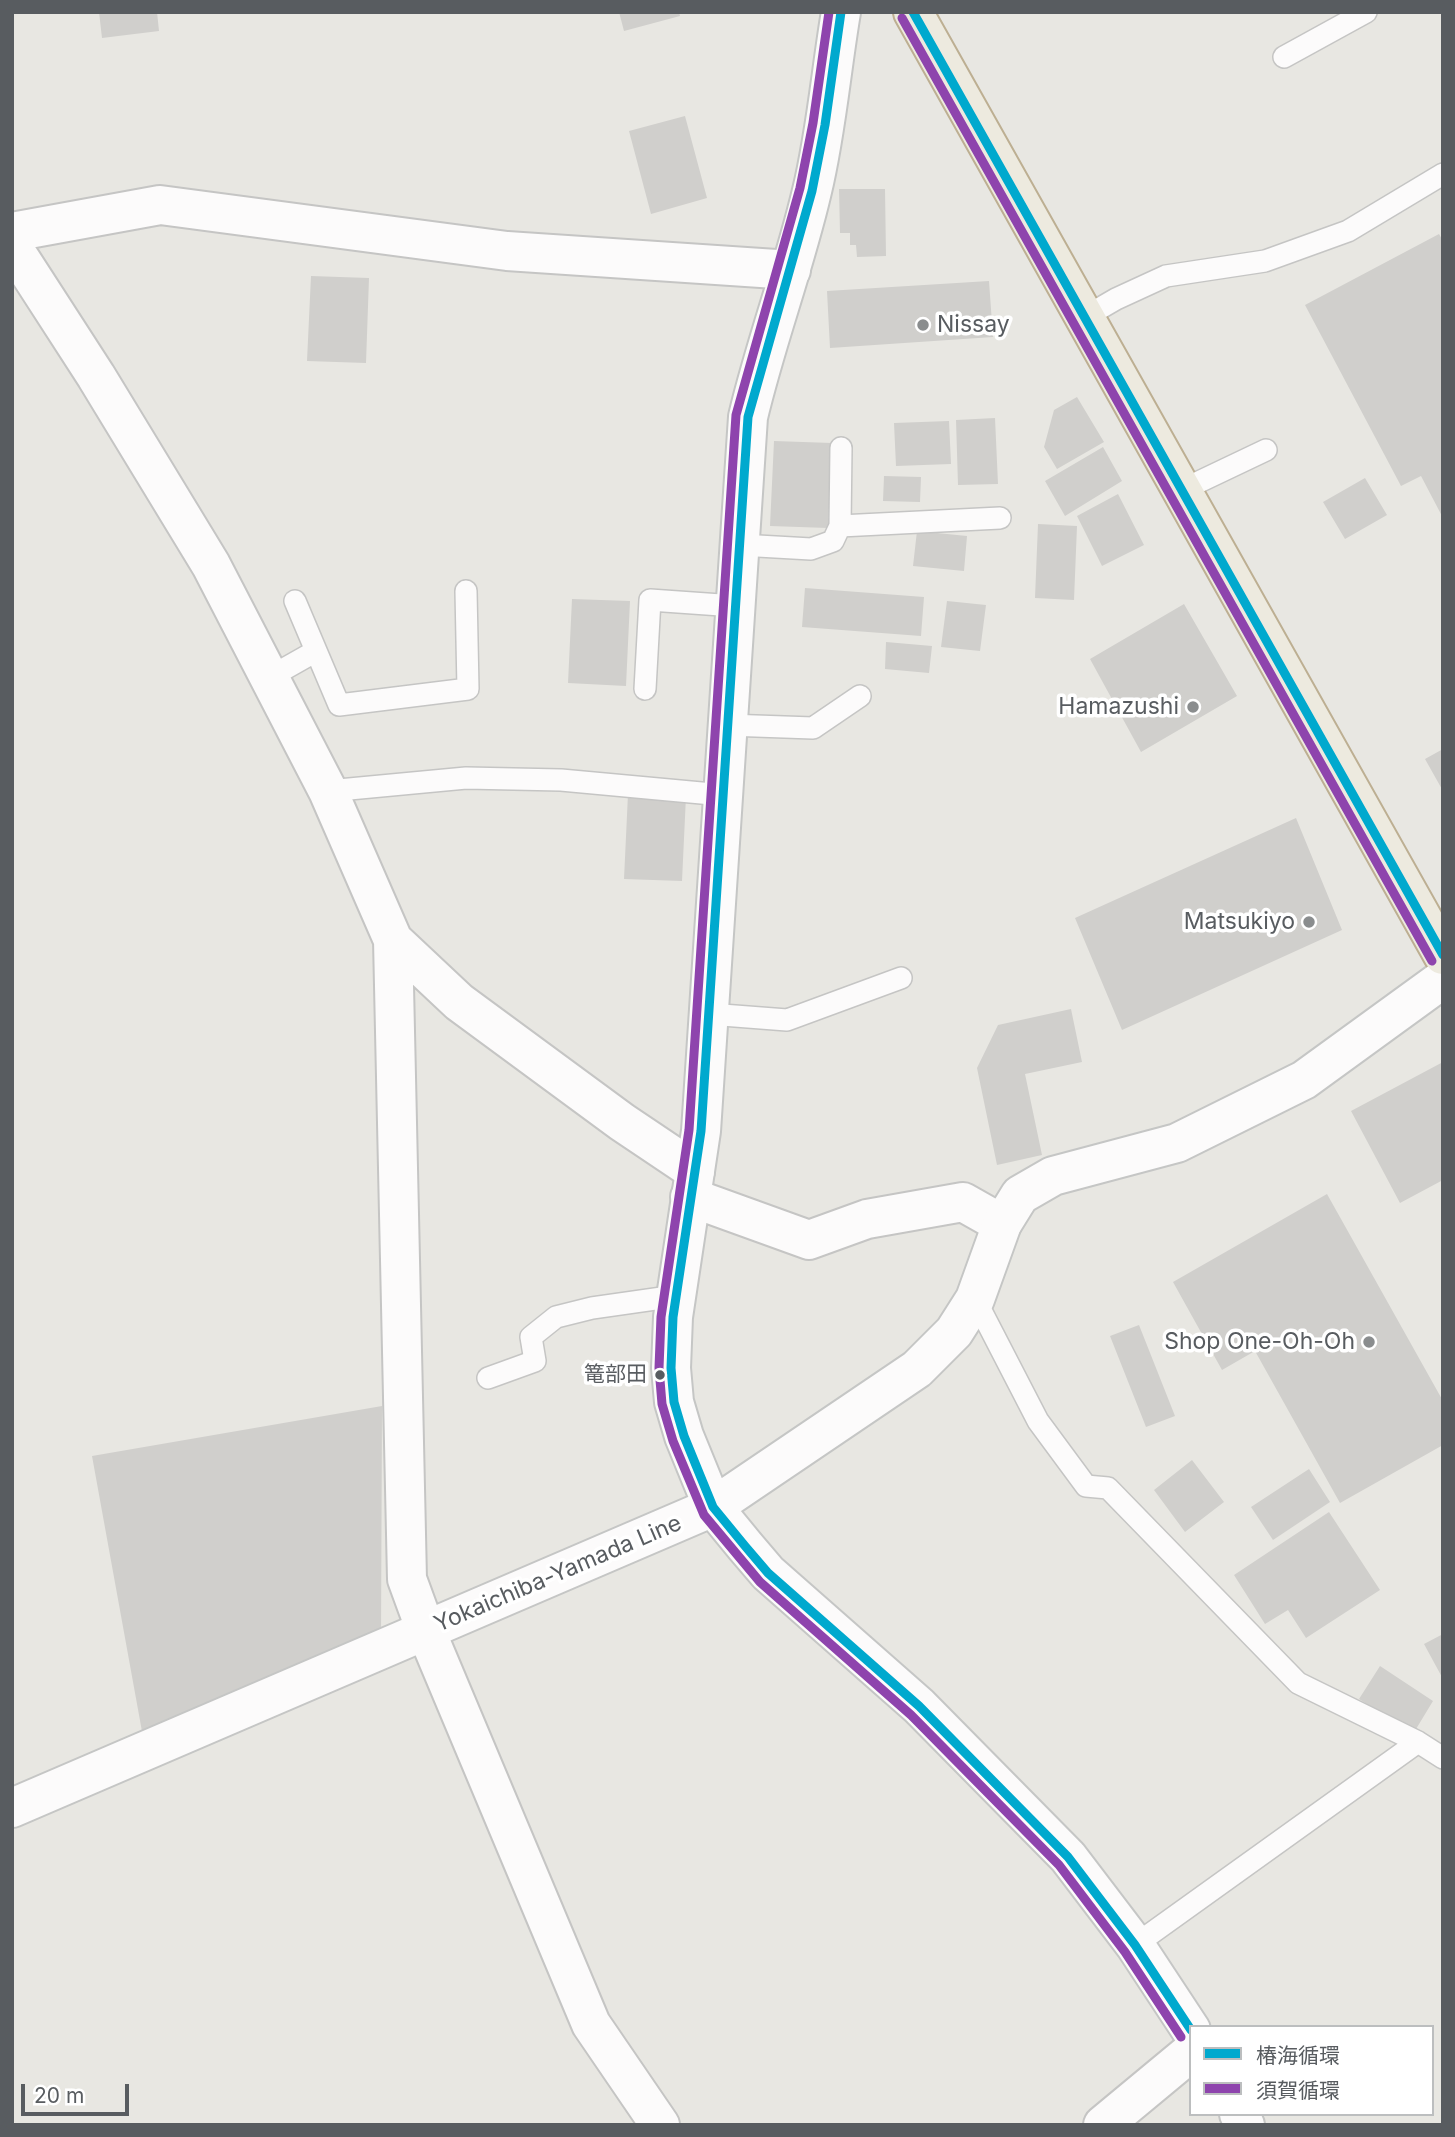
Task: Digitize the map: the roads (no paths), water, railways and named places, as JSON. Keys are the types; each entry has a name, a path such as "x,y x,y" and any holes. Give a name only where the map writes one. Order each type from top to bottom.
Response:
{"highway":[{"path":"914,12 1443,955"}],"street":[{"path":"841,12 813,189 791,270 761,360 748,417 701,1131 676,1296 671,1368 674,1402 684,1436 713,1507 768,1573 919,1706 1068,1857 1135,1945 1189,2027"},
{"path":"12,232 160,205 507,251 791,270"},
{"path":"12,246 96,376 211,565 328,791 393,940 407,1579 426,1631 591,2024 660,2125"},
{"path":"393,940 459,1002 622,1122 693,1184 809,1240 867,1219 963,1202 1002,1224"},
{"name":"Yokaichiba-Yamada Line","path":"12,1808 713,1507 917,1369 954,1332 975,1300 1002,1224 1020,1195 1053,1176 1177,1143 1304,1080 1443,979"},
{"path":"1103,2125 1189,2054"}],"lane":[{"path":"1284,57 1366,12"},
{"path":"1085,317 1166,276 1265,261 1348,231 1443,174"},
{"path":"740,545 811,549 833,541 840,526 841,448"},
{"path":"1182,490 1266,450"},
{"path":"840,526 1000,518"},
{"path":"295,601 339,705 468,689 466,591"},
{"path":"645,689 650,600 736,606"},
{"path":"270,677 316,651"},
{"path":"727,725 814,728 860,696"},
{"path":"328,791 466,778 561,780 723,795"},
{"path":"709,1014 787,1020 901,978"},
{"path":"488,1378 535,1361 531,1338 556,1317 592,1308 676,1296"},
{"path":"975,1300 1038,1421 1086,1486 1108,1488 1298,1683 1418,1742 1443,1758"},
{"path":"1135,1945 1418,1742"}],"place":[{"name":"Nissay","path":"923,325"},
{"name":"Hamazushi","path":"1193,707"},
{"name":"Matsukiyo","path":"1309,922"},
{"name":"Shop One-Oh-Oh","path":"1369,1342"},
{"name":"篭部田","path":"660,1375"}]}
